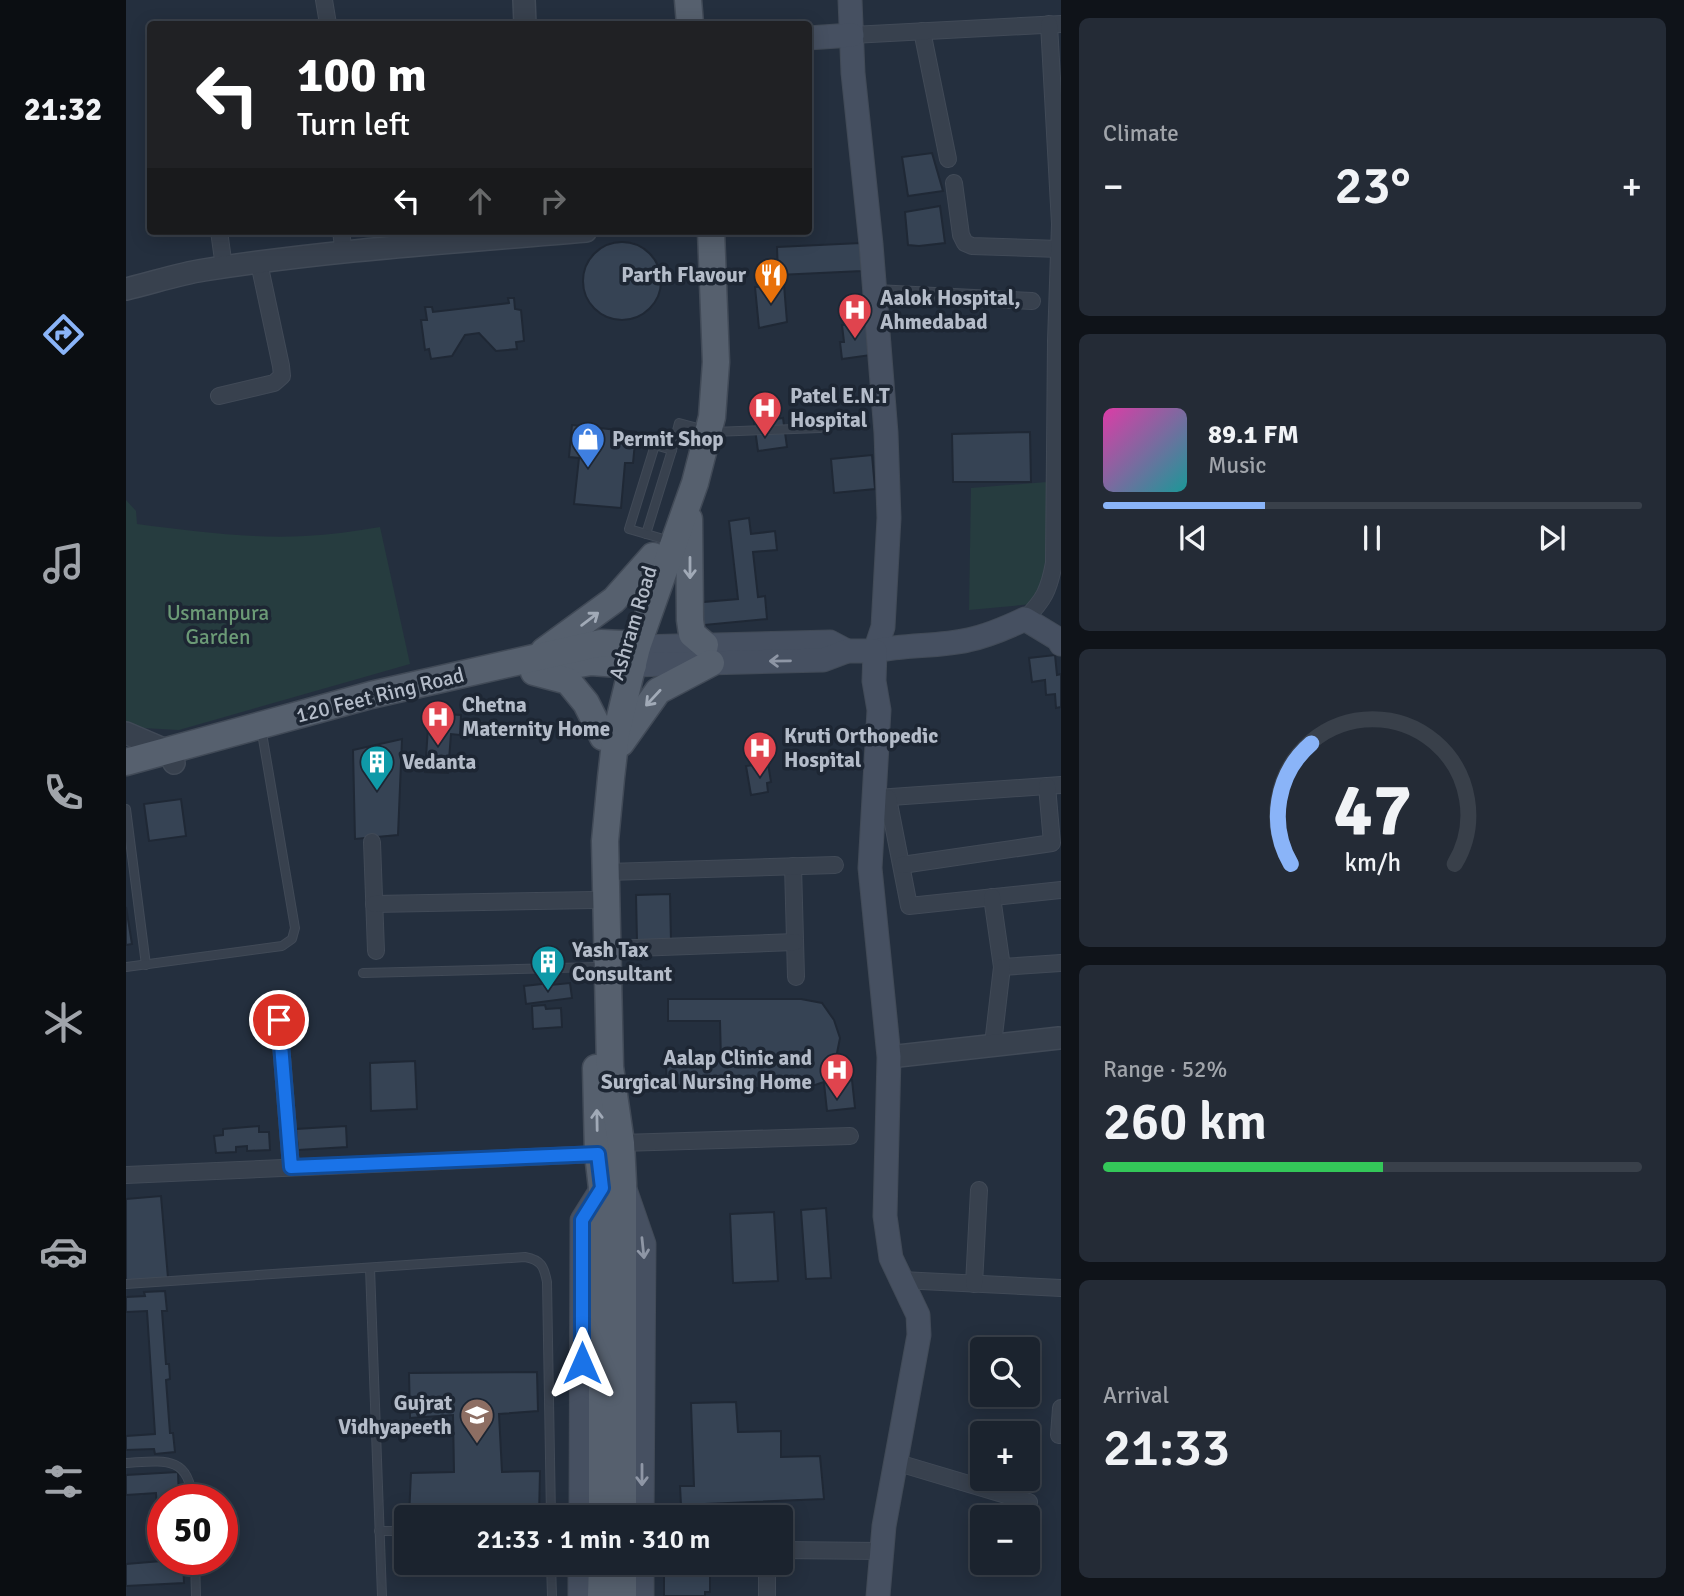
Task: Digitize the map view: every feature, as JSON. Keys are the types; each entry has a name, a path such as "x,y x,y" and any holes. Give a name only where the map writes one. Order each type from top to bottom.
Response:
{"main road":[{"path":"688,0 690,21"},
{"path":"703,0 704,21"},
{"path":"850,0 853,73 876,293 889,518 883,627 875,651 874,681 878,710 881,798 870,868 888,1056 885,1216 891,1258 918,1315 919,1335 881,1551 878,1596"},
{"path":"812,38 852,35"},
{"name":"Ashram Road","path":"628,655 695,483 701,430 702,362 697,235"},
{"name":"Ashram Road","path":"613,1238 610,1067 594,900 593,841 608,746 616,734 628,655 653,542 701,430 712,417 716,362 711,235"},
{"path":"688,499 690,620 692,634 708,654"},
{"path":"653,542 614,600 534,665 568,681 586,703 608,746 640,714 658,691 708,654"},
{"path":"628,655 708,654 830,642 847,651 875,651 898,646 966,641 996,633 1025,619 1058,639 1061,644"},
{"name":"120 Feet Ring Road","path":"126,762 171,757 263,739 534,665 601,643 628,655"},
{"name":"120 Feet Ring Road","path":"126,776 171,757 371,695 534,665"},
{"name":"Ashram Road","path":"601,958 607,872 605,841 608,746"},
{"path":"581,1505 582,1220 612,1185 644,1244 642,1505"},
{"path":"602,1505 613,1238"},
{"path":"613,1238 623,1505"},
{"path":"580,1575 580,1596"},
{"path":"601,1596 602,1575"},
{"path":"623,1575 623,1596"},
{"path":"642,1575 642,1596"}],"street":[{"path":"324,0 328,21"},
{"path":"524,0 525,21"},
{"path":"852,35 1055,24 1060,224 1054,563 1050,584 1042,601 1025,619"},
{"path":"922,31 948,159"},
{"path":"954,183 961,235 965,243 972,246 1059,249"},
{"path":"220,235 224,267"},
{"path":"342,235 344,254"},
{"path":"126,289 201,270 514,235"},
{"path":"219,396 274,383 282,376 258,263"},
{"path":"876,293 1032,301"},
{"path":"126,733 171,757"},
{"path":"902,865 1052,843 1054,785 881,798 902,865 909,906 1061,890"},
{"path":"373,842 376,951"},
{"path":"607,872 835,865"},
{"path":"793,866 796,977"},
{"path":"992,897 1002,967 992,1044"},
{"path":"374,904 594,900"},
{"path":"601,958 795,942"},
{"path":"1002,967 1061,963"},
{"path":"279,1020 291,1167"},
{"path":"888,1056 1059,1038"},
{"path":"126,1175 850,1136"},
{"path":"974,1284 979,1190"},
{"path":"901,1280 1061,1288"},
{"path":"1059,1435 1061,1408"},
{"path":"895,1462 1028,1502"},
{"path":"793,1550 881,1551"},
{"path":"767,1575 767,1596"}],"lane":[{"path":"672,450 655,445 629,529 653,542 679,423 701,430 820,428"},
{"path":"126,967 282,946 292,939 295,928 263,739"},
{"path":"126,809 146,965"},
{"path":"363,973 601,958"},
{"path":"126,1284 525,1257 537,1259 545,1268 547,1282 551,1505"},
{"path":"370,1268 382,1596"},
{"path":"126,1463 175,1463 186,1472 191,1484"},
{"path":"379,1531 394,1531"},
{"path":"196,1575 197,1596"},
{"path":"551,1575 552,1596"}],"green space":[{"path":"1047,482 1045,584 1033,604 969,610 971,488"},
{"name":"Usmanpura Garden","path":"126,500 136,511 137,524 200,532 284,537 324,535 380,527 410,664 179,730 143,728 126,722"}],"building":[{"path":"932,153 943,191 908,196 902,157"},
{"path":"940,206 945,243 908,245 905,212"},
{"path":"622,242 637,245 650,253 658,266 661,281 658,296 650,309 637,317 622,320 607,317 594,309 586,296 583,281 586,266 594,253 607,245"},
{"path":"861,243 862,271 778,275 777,247"},
{"name":"Parth Flavour","path":"784,285 787,322 759,328 755,287"},
{"path":"508,298 514,298 515,309 521,310 524,341 516,342 517,349 496,351 479,333 465,335 452,356 431,359 429,349 425,350 421,320 427,320 425,307 432,307 433,312 509,303"},
{"path":"853,324 854,327 868,326 871,355 842,359 842,325"},
{"path":"783,418 787,447 758,451 754,422"},
{"path":"572,425 636,432 633,463 625,463 621,508 574,504 579,458 569,457"},
{"path":"1030,432 1031,482 953,482 952,434"},
{"path":"872,455 875,489 834,493 831,459"},
{"path":"749,518 751,534 775,531 777,550 753,552 758,597 765,596 767,619 694,626 692,603 738,599 729,521"},
{"path":"1055,655 1057,675 1061,674 1061,707 1056,708 1055,694 1046,695 1045,680 1032,682 1029,658"},
{"path":"429,713 461,715 460,735 451,734 448,773 425,772"},
{"name":"Vedanta","path":"402,739 398,835 355,839 353,750"},
{"path":"768,763 771,782 767,783 768,792 751,795 746,766"},
{"path":"181,799 186,836 149,841 144,804"},
{"path":"670,894 671,942 637,942 636,895"},
{"path":"126,907 132,944 126,945"},
{"name":"Yash Tax Consultant","path":"570,983 572,998 526,1004 524,986"},
{"path":"668,999 801,999 822,1003 834,1020 840,1038 836,1058 824,1082 806,1088 667,1088 666,1061 721,1061 720,1021 668,1021"},
{"path":"545,1005 546,1009 561,1008 562,1027 533,1029 532,1006"},
{"path":"415,1061 417,1109 371,1111 370,1063"},
{"path":"852,1080 855,1108 827,1111 824,1083"},
{"path":"259,1126 259,1132 269,1132 270,1150 247,1151 247,1146 236,1147 236,1152 216,1153 214,1136 223,1135 223,1129"},
{"path":"346,1126 347,1147 298,1150 296,1129"},
{"path":"161,1196 168,1278 126,1281 126,1199"},
{"path":"826,1208 831,1278 806,1279 801,1210"},
{"path":"774,1212 778,1281 733,1283 730,1214"},
{"path":"165,1291 167,1311 162,1311 166,1364 169,1364 170,1379 166,1380 170,1433 173,1433 175,1452 155,1454 154,1449 126,1450 126,1436 155,1434 147,1311 126,1312 126,1297 145,1296 144,1292"},
{"name":"Gujrat Vidhyapeeth","path":"537,1372 538,1411 499,1414 502,1472 540,1471 539,1505 410,1505 411,1473 454,1472 453,1415 410,1418 409,1373"},
{"path":"736,1402 738,1432 781,1431 781,1457 820,1456 824,1499 681,1505 680,1486 694,1486 691,1403"},
{"path":"178,1472 178,1484 147,1484 147,1494 126,1495 126,1475"},
{"path":"147,1562 147,1575 184,1575 184,1583 126,1586 126,1564"},
{"path":"664,1575 710,1575 710,1592 705,1592 705,1596 664,1596"}],"place":[{"name":"Parth Flavour","path":"771,305"},
{"name":"Aalok Hospital, Ahmedabad","path":"855,340"},
{"name":"Patel E.N.T Hospital","path":"765,438"},
{"name":"Permit Shop","path":"588,469"},
{"name":"Chetna Maternity Home","path":"438,747"},
{"name":"Kruti Orthopedic Hospital","path":"760,778"},
{"name":"Vedanta","path":"377,792"},
{"name":"Yash Tax Consultant","path":"548,992"},
{"name":"Aalap Clinic and Surgical Nursing Home","path":"837,1100"},
{"name":"Gujrat Vidhyapeeth","path":"477,1445"}],"route":[{"path":"279,1020 291,1167 598,1154 602,1188 582,1220 582,1363"}]}
